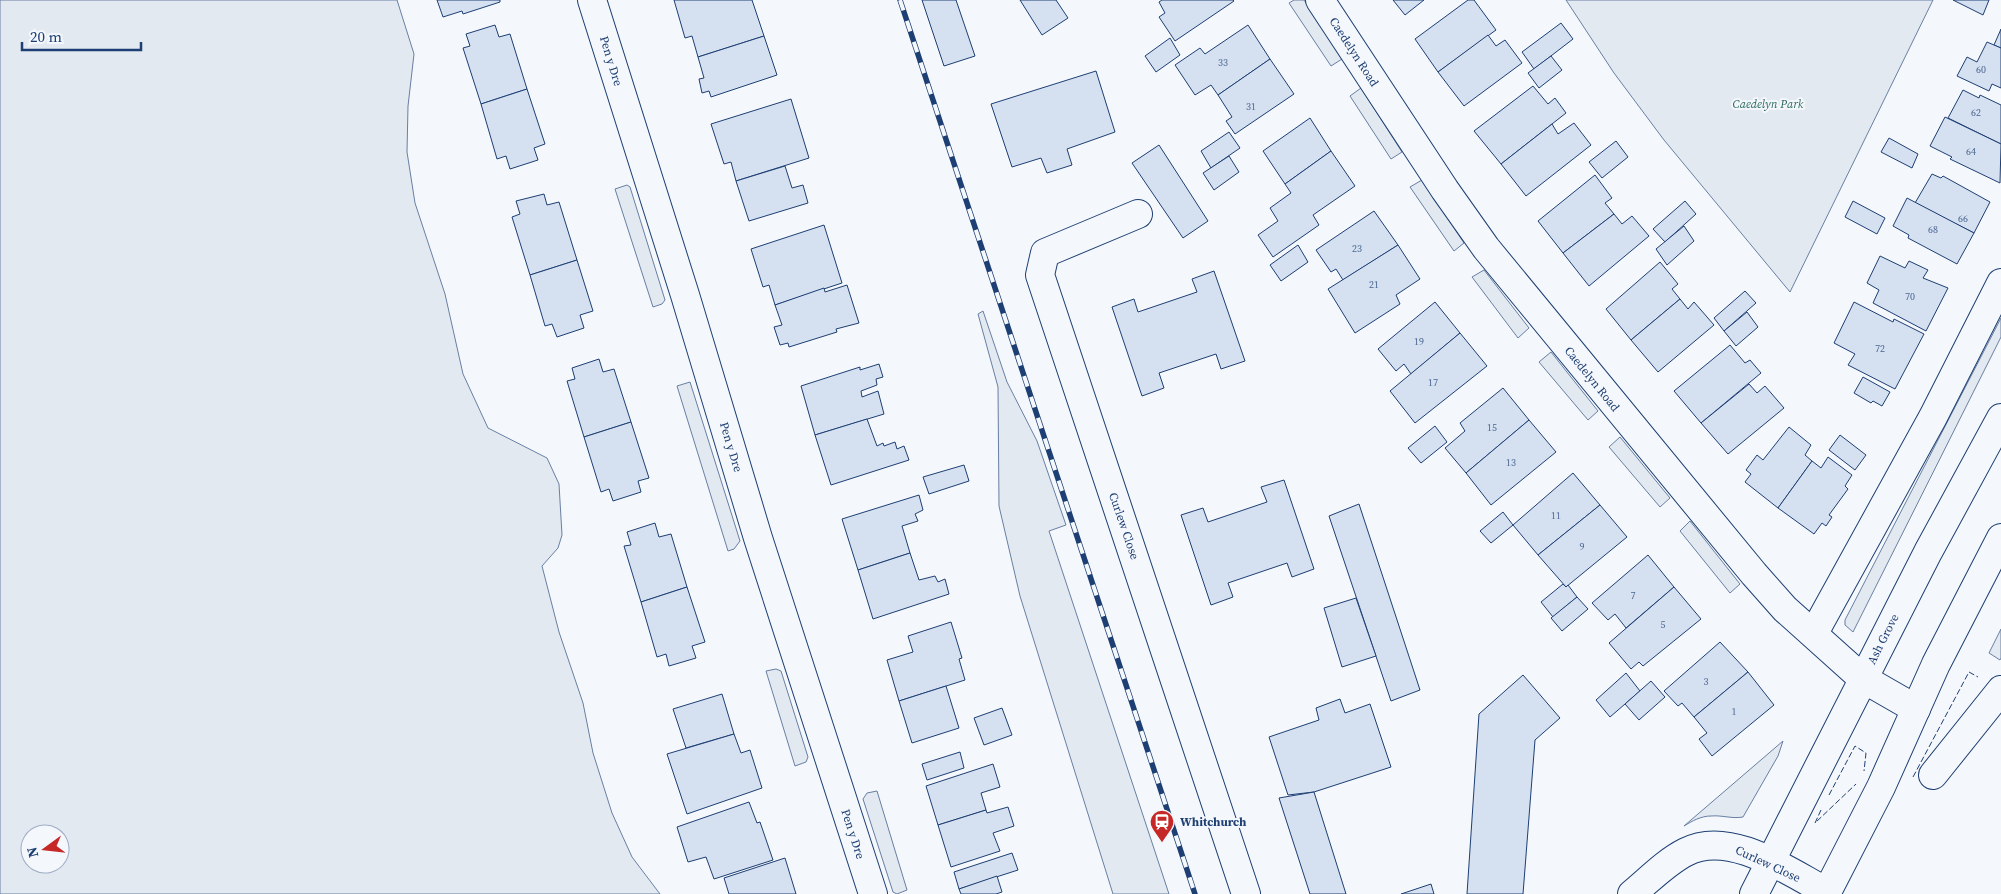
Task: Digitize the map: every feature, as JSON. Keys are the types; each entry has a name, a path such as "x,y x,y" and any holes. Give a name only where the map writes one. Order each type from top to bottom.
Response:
{"main road":[{"name":"Pen y Dre","path":"592,0 685,295 758,538 873,894"},
{"name":"Caedelyn Road","path":"1320,0 1445,190 1486,248 1754,574 1785,609 1862,678 1916,709"},
{"name":"Curlew Close","path":"1138,214 1046,254 1040,274 1246,894"},
{"path":"1814,633 1933,417 2001,283"},
{"name":"Ash Grove","path":"1754,894 1862,678 2001,418"},
{"path":"1827,893 1881,787 1936,664 2001,538"},
{"path":"1933,775 2001,690"},
{"name":"Curlew Close","path":"1632,894 1677,858 1687,852 1708,845 1730,846 1745,850 1827,893"}],"green space":[{"path":"0,0 397,0 414,54 408,106 407,152 415,203 445,294 463,374 488,428 547,458 559,484 562,535 558,548 542,566 559,632 583,703 593,753 612,813 632,857 660,894 0,894"},
{"path":"1294,0 1304,0 1342,59 1331,66 1289,3"},
{"name":"Caedelyn Park","path":"1566,0 1933,0 1790,292 1664,140 1614,73"},
{"path":"1361,88 1402,152 1391,159 1350,96"},
{"path":"1422,180 1464,243 1454,251 1410,187"},
{"path":"627,185 630,187 665,300 662,304 653,307 615,189"},
{"path":"1484,270 1529,328 1518,338 1472,277"},
{"path":"983,311 1007,382 1037,441 1066,525 1049,531 1169,894 1113,894 1020,596 999,506 998,387 978,314"},
{"path":"2001,318 2001,337 1853,632 1845,625 1845,620"},
{"path":"1551,352 1598,411 1588,420 1539,362"},
{"path":"690,382 740,541 734,549 728,551 677,386"},
{"path":"1620,437 1670,498 1660,507 1609,447"},
{"path":"1690,521 1740,584 1730,593 1680,531"},
{"path":"2001,629 2001,658 2000,660 1989,653"},
{"path":"776,669 781,671 808,757 806,762 795,766 766,671"},
{"path":"1783,741 1778,756 1743,817 1707,816 1684,826"},
{"path":"877,791 907,890 897,894 893,892 863,799 867,793"}],"building":[{"path":"437,0 500,0 500,2 463,14 462,11 443,17"},
{"path":"674,0 752,0 764,36 698,57 692,36 685,38"},
{"path":"922,0 956,0 975,56 944,66"},
{"path":"1020,0 1056,0 1068,18 1042,35"},
{"path":"1162,0 1234,1 1175,41 1159,17 1165,13 1159,2"},
{"path":"1393,0 1424,0 1405,15"},
{"path":"1468,0 1474,0 1496,30 1438,72 1415,39"},
{"path":"1953,0 1989,0 1983,15"},
{"path":"1561,23 1573,39 1534,69 1522,52"},
{"path":"495,25 499,37 510,34 527,89 481,104 463,48 470,46 466,34"},
{"path":"1248,25 1270,59 1218,95 1211,85 1195,95 1175,65 1200,48 1205,54"},
{"path":"2001,29 2001,48 1994,45"},
{"path":"1488,35 1496,46 1505,40 1522,63 1464,106 1438,72"},
{"path":"764,36 777,75 711,97 709,91 702,93 699,79 704,78 698,57"},
{"path":"1170,38 1180,55 1156,72 1145,56"},
{"path":"1987,42 2001,48 2001,88 1992,84 1989,91 1957,76 1967,57 1977,62"},
{"path":"1551,56 1562,70 1539,88 1528,73"},
{"path":"1270,59 1294,94 1235,134 1226,121 1232,117 1218,95"},
{"path":"1096,71 1115,132 1067,149 1072,165 1047,173 1041,158 1012,167 991,104"},
{"path":"1533,86 1548,104 1555,98 1566,113 1501,164 1474,131"},
{"path":"527,89 545,144 534,148 538,160 510,169 506,156 497,159 481,104"},
{"path":"1963,90 1979,98 1980,95 2001,105 2001,144 1948,118"},
{"path":"791,99 809,158 736,181 731,162 724,164 711,124"},
{"path":"1945,117 2001,144 2000,183 1950,159 1952,157 1930,146"},
{"path":"1310,118 1331,151 1285,184 1263,151"},
{"path":"1574,123 1591,145 1526,196 1501,164 1552,124 1558,134"},
{"path":"1229,132 1240,148 1211,168 1201,151"},
{"path":"1889,138 1918,154 1912,168 1881,152"},
{"path":"1616,141 1628,157 1602,178 1589,162"},
{"path":"1159,145 1208,221 1183,238 1132,163"},
{"path":"1331,151 1355,186 1313,215 1319,225 1273,257 1258,235 1278,221 1270,208 1291,193 1285,184"},
{"path":"1229,156 1239,172 1214,190 1203,173"},
{"path":"785,166 792,188 803,185 808,203 749,221 736,181"},
{"path":"1932,174 1941,178 1943,176 1990,202 1974,233 1915,203"},
{"path":"1595,175 1612,198 1605,203 1614,214 1563,253 1538,221"},
{"path":"544,194 547,205 559,202 577,260 530,275 512,217 520,214 516,201"},
{"path":"1907,198 1974,233 1957,264 1908,238 1909,235 1893,226"},
{"path":"1685,201 1696,214 1665,242 1653,229"},
{"path":"1853,201 1885,218 1877,234 1845,217"},
{"path":"1374,211 1398,245 1343,280 1336,269 1331,272 1316,250"},
{"path":"1614,214 1622,224 1632,216 1649,236 1589,286 1563,253"},
{"path":"824,225 842,283 775,305 769,285 763,287 751,249"},
{"path":"1684,226 1694,241 1667,265 1656,249"},
{"path":"1298,245 1308,262 1281,281 1270,265"},
{"path":"1398,245 1420,279 1396,295 1400,304 1355,333 1328,289"},
{"path":"1880,256 1905,268 1909,261 1928,270 1923,278 1948,288 1926,331 1873,303 1879,290 1867,283"},
{"path":"577,260 593,311 580,315 584,328 557,337 552,324 545,326 530,275"},
{"path":"1660,262 1678,284 1672,289 1680,299 1631,340 1606,309"},
{"path":"1214,271 1245,361 1221,369 1216,354 1159,373 1164,388 1142,396 1112,307 1134,299 1138,312 1197,292 1192,279"},
{"path":"847,285 859,323 836,329 837,332 789,347 788,343 780,345 774,327 782,325 775,305 824,288 825,292"},
{"path":"1745,291 1756,303 1724,331 1714,318"},
{"path":"1680,299 1688,309 1694,302 1714,325 1658,372 1631,340"},
{"path":"1435,302 1460,333 1411,374 1404,364 1396,371 1378,349"},
{"path":"1854,302 1893,322 1894,319 1924,334 1895,389 1848,365 1855,354 1834,343"},
{"path":"1747,312 1758,327 1736,346 1724,331"},
{"path":"1460,333 1487,366 1415,423 1390,391"},
{"path":"1730,345 1745,363 1750,360 1761,373 1701,423 1674,391"},
{"path":"599,359 603,372 614,369 631,422 584,437 567,381 575,379 572,368"},
{"path":"879,364 883,377 876,379 877,385 861,391 862,397 878,391 884,414 815,435 801,386 860,367 860,370"},
{"path":"1863,377 1890,392 1882,406 1873,401 1871,403 1854,393"},
{"path":"1749,384 1757,393 1765,386 1784,408 1728,454 1701,423"},
{"path":"1503,388 1529,420 1466,473 1445,448 1465,431 1460,423"},
{"path":"867,419 877,446 883,443 884,446 895,442 897,449 904,446 909,460 831,485 815,435"},
{"path":"1529,420 1556,452 1491,505 1466,473"},
{"path":"631,422 649,478 638,481 641,492 613,501 609,489 601,492 584,437"},
{"path":"1435,426 1447,442 1421,463 1408,448"},
{"path":"1789,427 1811,445 1805,455 1812,461 1778,508 1745,482 1751,474 1746,470 1757,455 1763,460"},
{"path":"1840,435 1866,455 1855,470 1829,450"},
{"path":"1828,457 1852,475 1845,486 1848,489 1829,515 1832,517 1826,526 1822,523 1814,534 1778,508 1812,461 1821,468"},
{"path":"964,465 969,481 929,494 923,477"},
{"path":"1573,473 1600,505 1538,555 1513,525"},
{"path":"1284,480 1314,569 1292,577 1287,563 1228,583 1233,597 1211,605 1181,515 1203,508 1208,522 1267,502 1261,487"},
{"path":"919,495 923,510 915,514 918,521 902,526 910,553 858,570 842,519"},
{"path":"1359,504 1420,690 1391,701 1329,516"},
{"path":"1600,505 1627,537 1566,587 1538,555"},
{"path":"1503,512 1513,525 1491,543 1480,531"},
{"path":"655,523 659,537 671,534 687,587 641,602 624,546 631,545 627,532"},
{"path":"910,553 919,580 935,576 938,582 945,579 949,594 873,619 858,570"},
{"path":"1648,555 1674,587 1626,628 1615,614 1608,620 1592,603"},
{"path":"1563,584 1566,587 1568,585 1577,597 1553,617 1541,602"},
{"path":"687,587 705,642 692,646 696,658 669,666 666,654 657,657 641,602"},
{"path":"1674,587 1701,619 1643,666 1639,662 1631,669 1609,643"},
{"path":"1577,597 1588,609 1562,631 1551,618"},
{"path":"1356,598 1376,656 1342,667 1324,608"},
{"path":"951,622 962,658 959,659 965,680 899,701 887,660 913,652 908,636"},
{"path":"1720,642 1748,672 1694,717 1682,703 1678,706 1664,691"},
{"path":"1748,672 1774,705 1712,756 1699,739 1707,733 1694,717"},
{"path":"1626,673 1640,691 1610,717 1596,700"},
{"path":"1523,675 1560,718 1535,740 1523,894 1467,894 1479,714"},
{"path":"1651,681 1665,697 1639,720 1625,704"},
{"path":"946,686 959,728 912,743 899,701"},
{"path":"722,694 734,734 686,748 673,709"},
{"path":"1340,699 1345,713 1370,704 1391,767 1314,792 1288,795 1269,737 1319,720 1316,708"},
{"path":"1002,708 1012,735 984,745 974,718"},
{"path":"734,734 741,753 750,750 762,788 687,814 667,754"},
{"path":"960,752 964,768 927,780 922,764"},
{"path":"993,764 1000,787 981,793 986,810 938,825 926,786"},
{"path":"1314,792 1346,894 1310,894 1279,798"},
{"path":"749,802 757,823 760,822 773,860 714,879 706,857 688,862 677,827"},
{"path":"1008,807 1014,826 993,833 1000,851 951,867 938,825 986,810 987,813"},
{"path":"1012,853 1018,870 959,889 954,872"},
{"path":"785,858 796,894 729,894 724,878"},
{"path":"997,876 1002,892 996,894 961,894 959,889"},
{"path":"1431,884 1434,894 1401,894"}],"railway":[{"path":"900,0 1195,894"}],"fence":[{"path":"1913,777 1969,672 1978,677"},
{"path":"1829,795 1855,746 1866,753 1864,771"},
{"path":"1821,810 1815,823 1856,784"}],"place":[{"name":"Whitchurch","path":"1162,843"}]}
